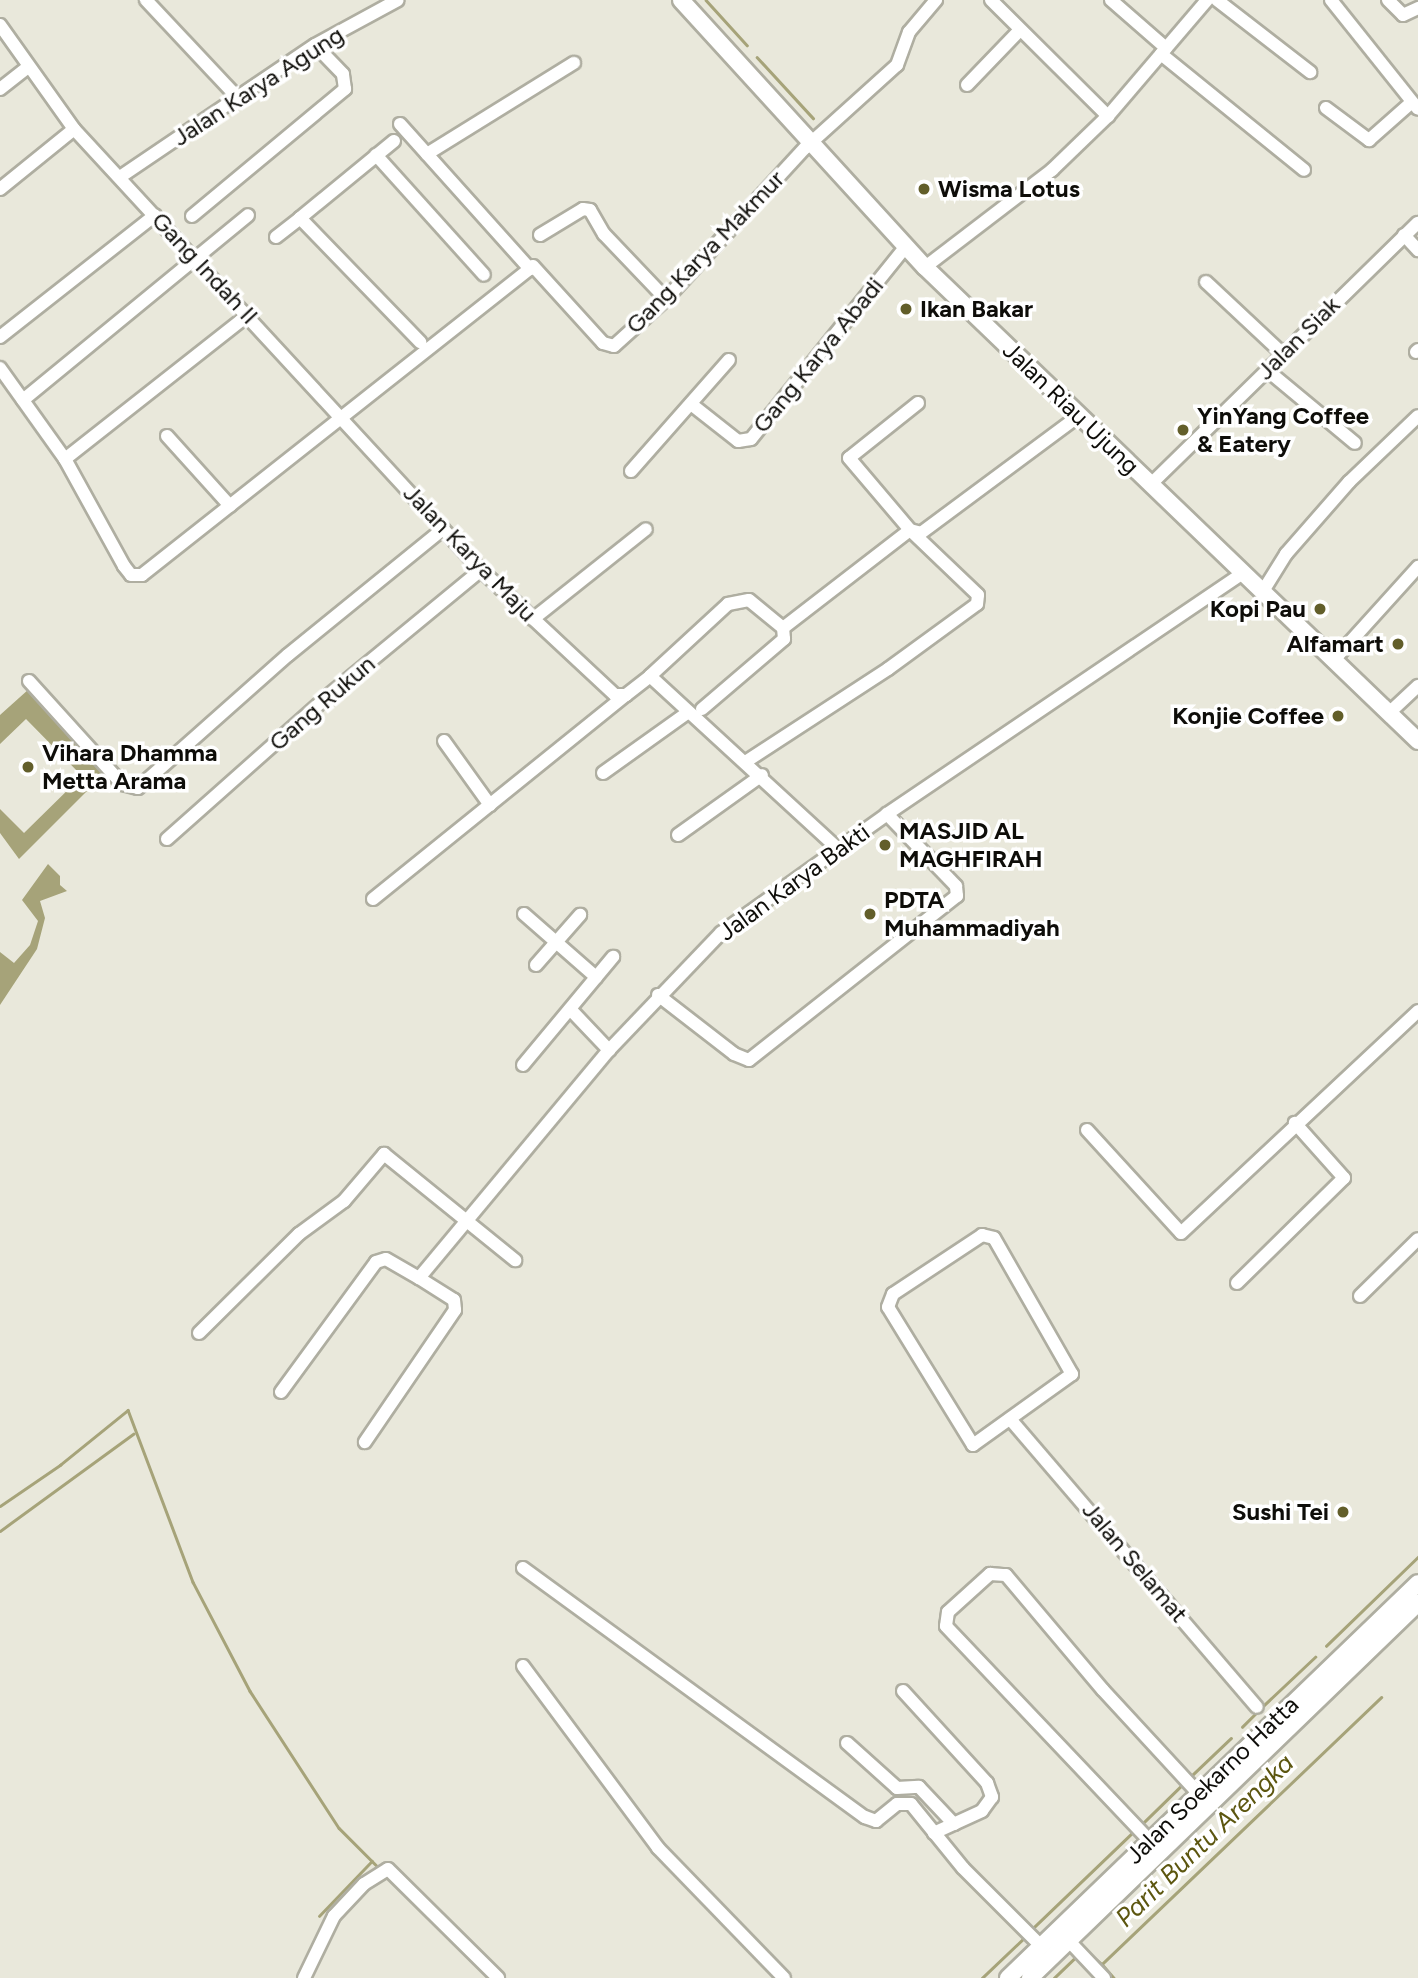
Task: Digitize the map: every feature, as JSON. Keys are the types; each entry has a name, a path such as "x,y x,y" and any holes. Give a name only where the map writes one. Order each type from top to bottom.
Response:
{"main road":[{"name":"Jalan Riau Ujung","path":"681,0 925,267 1418,741"},
{"name":"Jalan Soekarno Hatta","path":"1008,1978 1032,1937 1190,1785 1229,1763 1418,1583"},
{"name":"Jalan Soekarno Hatta","path":"1030,1978 1076,1948 1243,1774 1418,1603"},
{"path":"1229,1763 1243,1774"}],"street":[{"path":"146,0 236,96"},
{"name":"Jalan Karya Agung","path":"120,177 315,45 398,0"},
{"name":"Gang Karya Makmur","path":"530,268 540,270 609,346 620,341 666,299 811,142 897,65 909,32 936,0"},
{"path":"991,0 1108,116"},
{"path":"1111,0 1163,51 1304,170"},
{"path":"925,267 1032,187 1108,116 1207,0"},
{"path":"1217,0 1310,72"},
{"path":"1326,108 1370,140 1415,105 1331,0"},
{"path":"1388,0 1403,15 1418,8"},
{"name":"Gang Indah II","path":"0,25 76,131 196,256 331,404"},
{"path":"967,85 1020,30"},
{"path":"191,216 345,89 343,74 315,45"},
{"path":"427,154 574,63"},
{"path":"0,89 28,67"},
{"path":"0,368 65,459 131,575 148,572 530,268 400,124"},
{"path":"0,189 76,131"},
{"path":"276,237 394,141"},
{"path":"376,155 484,275"},
{"path":"540,235 583,209 590,210 604,234 666,299"},
{"path":"0,337 155,215"},
{"path":"23,400 248,215"},
{"path":"300,218 420,342"},
{"name":"Jalan Siak","path":"1150,485 1418,223"},
{"path":"1404,235 1418,250"},
{"name":"Gang Karya Abadi","path":"691,404 738,441 751,439 906,246"},
{"path":"1206,282 1283,354"},
{"path":"65,459 249,314"},
{"path":"631,471 729,360"},
{"path":"1266,370 1355,443"},
{"path":"747,761 888,669 977,604 978,595 910,530 849,458 918,403"},
{"name":"Jalan Karya Maju","path":"331,404 481,570 621,695"},
{"path":"784,630 910,530 925,531 1080,415"},
{"path":"1263,591 1286,554 1349,482 1418,416"},
{"path":"167,436 230,506"},
{"path":"29,681 122,784 134,790 288,655 443,528"},
{"path":"533,619 646,529"},
{"path":"1333,661 1418,567"},
{"name":"Gang Rukun","path":"167,839 320,703 481,570"},
{"name":"Jalan Karya Bakti","path":"419,1278 609,1049 658,995 721,933 887,814 1244,572"},
{"path":"373,898 490,805 621,695 649,676 734,600 749,600 784,630 784,639 702,709"},
{"path":"649,676 687,713 747,761 839,850"},
{"path":"1389,713 1418,686"},
{"path":"603,773 687,713"},
{"path":"444,741 490,805"},
{"path":"678,835 762,775"},
{"path":"658,995 734,1054 749,1060 957,896 956,886 887,814"},
{"path":"524,914 596,977"},
{"path":"536,965 580,915"},
{"path":"523,1065 612,957"},
{"path":"570,1009 609,1049"},
{"path":"1087,1130 1181,1233 1295,1123 1418,1011"},
{"path":"1237,1283 1344,1178 1295,1123"},
{"path":"199,1333 299,1234 344,1201 383,1155 469,1219 515,1260"},
{"path":"982,1235 994,1238 1072,1374 1010,1419 978,1443 969,1443 888,1307 893,1294 982,1235"},
{"path":"1360,1297 1418,1238"},
{"path":"281,1392 376,1262 387,1259 454,1300 455,1310 365,1441"},
{"name":"Jalan Selamat","path":"1010,1419 1257,1707"},
{"path":"523,1568 865,1817 876,1821 897,1804 907,1803 1032,1937"},
{"path":"1141,1832 946,1626 948,1612 990,1574 1006,1575 1190,1785"},
{"path":"523,1666 658,1848 784,1978"},
{"path":"903,1691 987,1783 992,1797 982,1811 934,1833"},
{"path":"847,1743 897,1788 919,1787 954,1824"},
{"path":"305,1976 334,1916 383,1872 498,1978"},
{"path":"1076,1948 1104,1978"}],"shaded area":[{"path":"29,689 105,773 19,859 0,833 0,809 24,833 82,776 26,719 0,744 0,715"},
{"path":"48,864 60,876 60,885 67,891 40,901 45,918 37,949 0,1005 0,952 14,963 30,945 38,921 22,900"}],"waterway":[{"path":"706,0 747,45"},
{"path":"757,57 813,118"},
{"path":"0,1506 60,1465 128,1410 193,1582 250,1691 339,1828 381,1870"},
{"path":"0,1531 133,1434"},
{"name":"Parit Buntu Arengka","path":"1326,1646 1418,1557"},
{"name":"Parit Buntu Arengka","path":"1262,1707 1315,1657"},
{"name":"Parit Buntu Arengka","path":"1084,1949 1102,1964 1381,1697"},
{"name":"Parit Buntu Arengka","path":"1242,1727 1257,1712"},
{"name":"Parit Buntu Arengka","path":"1188,1779 1231,1738"},
{"name":"Parit Buntu Arengka","path":"1141,1825 1184,1783"},
{"name":"Parit Buntu Arengka","path":"1032,1929 1133,1832"},
{"path":"319,1916 372,1861"},
{"name":"Parit Buntu Arengka","path":"982,1978 1025,1937"},
{"name":"Parit Buntu Arengka","path":"1054,1978 1077,1956"},
{"path":"1102,1964 1114,1978"}],"place":[{"name":"Wisma Lotus","path":"924,189"},
{"name":"Ikan Bakar","path":"906,309"},
{"name":"YinYang Coffee & Eatery","path":"1183,430"},
{"name":"Kopi Pau","path":"1320,609"},
{"name":"Alfamart","path":"1398,644"},
{"name":"Konjie Coffee","path":"1338,716"},
{"name":"Vihara Dhamma Metta Arama","path":"28,767"},
{"name":"MASJID AL MAGHFIRAH","path":"885,845"},
{"name":"PDTA Muhammadiyah","path":"870,914"},
{"name":"Sushi Tei","path":"1343,1512"}]}
